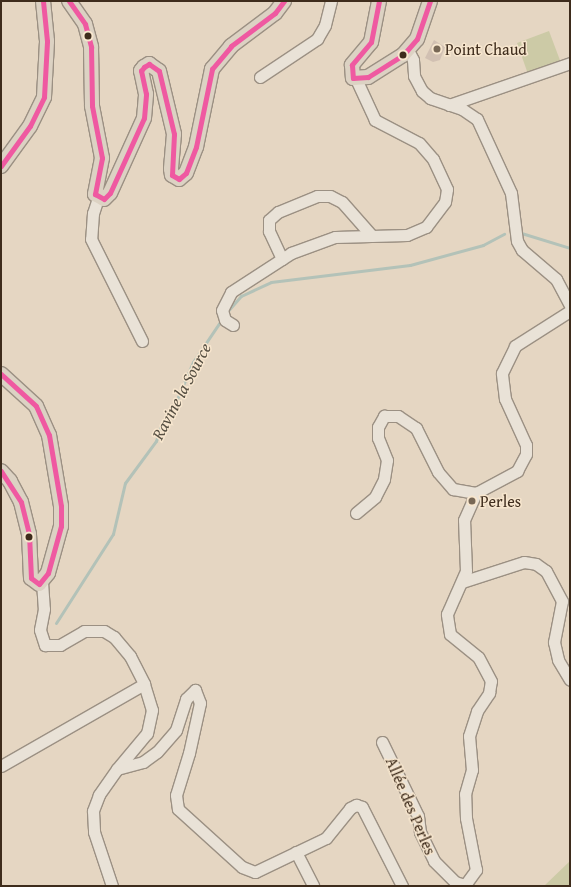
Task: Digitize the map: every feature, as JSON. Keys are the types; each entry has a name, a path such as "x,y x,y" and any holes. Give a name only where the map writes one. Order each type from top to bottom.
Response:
{"main road":[{"path":"1,166 30,126 44,97 47,41 43,1"},
{"path":"69,1 85,24 91,47 92,106 102,148 95,187 98,198 104,199 110,194 144,118 146,94 142,71 144,67 149,64 159,71 174,134 171,169 172,175 179,179 186,173 196,147 212,69 231,46 275,13 284,1"},
{"path":"379,1 371,42 352,65 351,75 356,79 368,77 408,50 417,38 430,1"},
{"path":"1,374 36,406 49,435 61,506 61,526 58,545 42,582 36,584 32,578 29,534 21,502 10,481 1,471"}],"street":[{"path":"260,77 317,39 325,25 331,1"},
{"path":"408,50 413,60 414,76 422,91 449,105 462,108 477,119 511,193 517,241 522,250 556,279 570,305"},
{"path":"449,105 570,63"},
{"path":"233,325 225,320 222,310 224,301 240,285 282,259 323,240 347,235 407,235 426,227 445,202 448,189 425,148 375,120 356,79"},
{"path":"282,259 269,231 269,220 278,212 317,196 330,196 342,202 372,236"},
{"path":"98,198 93,213 91,239 142,341"},
{"path":"356,513 375,497 384,478 387,460 378,438 378,427 384,416 391,415 416,428 438,472 449,485 464,493 476,493 517,471 526,454 523,436 502,387 507,359 515,346 570,311"},
{"path":"476,493 464,520 467,551 462,582 447,614 447,626 450,634 478,657 491,681 489,693 477,711 469,736 472,770 465,794 466,818 476,870 476,886"},
{"path":"462,582 524,562 536,564 546,571 562,601 554,642 558,660 570,680"},
{"path":"42,582 44,609 40,630 45,645 60,645 84,631 104,631 114,637 130,656 144,684 152,721 147,733 117,769 99,795 92,816 94,832 112,886"},
{"path":"1,766 144,684"},
{"path":"117,769 143,762 157,752 176,730 186,699 195,690 200,702 189,754 176,795 178,809 248,872 255,872 326,838 350,808 356,805 362,807 402,886"},
{"name":"Allée des Perles","path":"382,742 418,816 420,832 434,861 444,874 460,885 472,880 476,870"},
{"path":"296,852 313,886"}],"shaded area":[{"path":"549,31 561,63 528,74 517,43"},
{"path":"570,861 570,886 544,886"}],"building":[{"name":"Point Chaud","path":"434,40 445,47 440,60 433,62 425,58"}],"waterway":[{"name":"Ravine la Source","path":"518,232 570,248"},
{"name":"Ravine la Source","path":"226,313 241,296 271,282 410,265 483,245 504,234"},
{"name":"Ravine la Source","path":"56,623 113,534 125,483 156,441 160,428 174,406 193,362 222,319"}],"transit line":[{"path":"1,166 30,126 44,97 47,41 43,1"},
{"path":"69,1 85,24 91,47 92,106 102,158 95,194 104,199 110,193 144,118 146,94 141,71 144,67 149,64 159,71 174,134 172,175 179,179 186,173 196,147 212,69 231,46 275,13 284,1"},
{"path":"379,1 371,42 352,65 353,78 368,77 403,55 417,39 430,1"},
{"path":"1,374 36,406 49,435 61,506 61,526 48,573 39,584 31,578 29,534 21,502 1,471"}],"place":[{"name":"Point Chaud","path":"437,49"},
{"name":"Perles","path":"472,501"}]}
